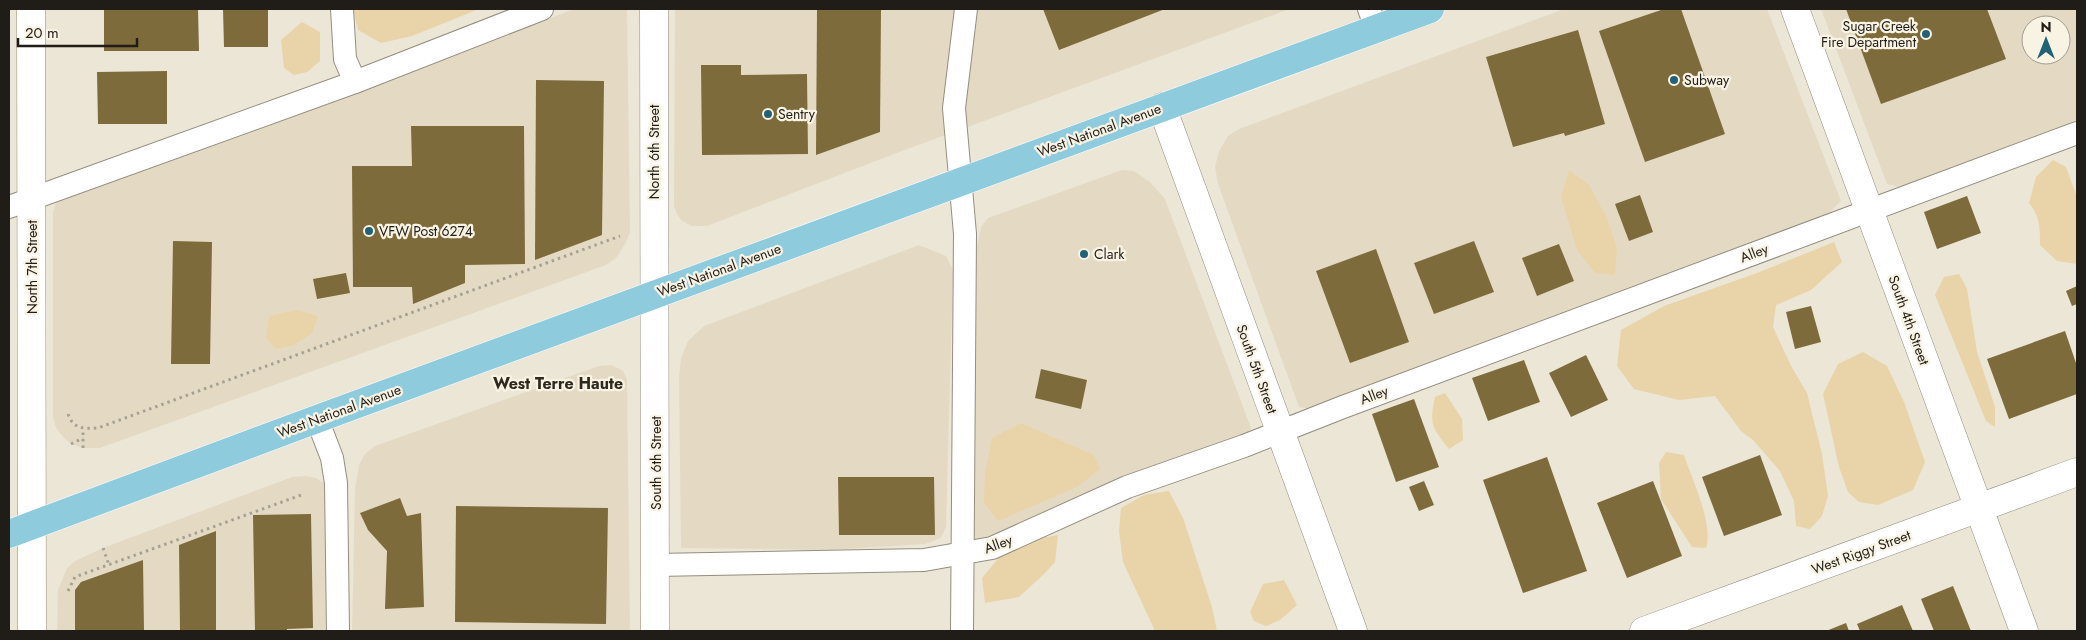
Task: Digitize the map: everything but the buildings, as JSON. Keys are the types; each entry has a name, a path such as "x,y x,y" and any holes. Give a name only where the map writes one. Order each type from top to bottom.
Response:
{"main road":[{"name":"West National Avenue","path":"21,530 1162,107 1372,19 1430,9"}],"street":[{"name":"North 7th Street","path":"31,9 20,203 21,530 32,631"},
{"name":"North 6th Street","path":"654,9 654,294"},
{"name":"South 4th Street","path":"1795,9 2024,631"},
{"name":"South 5th Street","path":"1162,107 1353,631"},
{"name":"South 6th Street","path":"654,294 656,379 655,631"},
{"name":"West Riggy Street","path":"1644,631 2077,472"}],"lane":[{"path":"342,9 345,59 354,82"},
{"path":"20,203 354,82 542,9"},
{"path":"962,631 961,554 965,234 954,108 966,9"},
{"name":"Alley","path":"655,564 924,560 992,548 1127,487 1244,446 1279,431 2077,133"},
{"path":"317,419 332,458 336,483 338,631"}],"path":[{"path":"67,411 74,425 83,429 98,428 654,224"},
{"path":"82,448 83,429"},
{"path":"71,444 82,438"},
{"path":"68,598 68,590 75,577 336,483"},
{"path":"103,548 108,564"}],"shaded area":[{"path":"353,9 479,9 412,36 381,43 358,30"},
{"path":"574,9 627,9 630,233 616,258 606,265 100,448 83,448 71,444 64,438 56,428 53,418 53,212 56,203 62,196 360,92"},
{"path":"675,9 1290,9 902,151 707,226 691,226 681,220 674,206"},
{"path":"1564,9 1767,9 1841,201 1826,216 1310,409 1299,407 1218,184 1215,167 1219,151 1228,136 1239,129"},
{"path":"1821,9 2077,9 2077,120 1900,187 1887,184"},
{"path":"302,22 320,32 320,61 307,72 294,75 284,68 281,40"},
{"path":"2053,160 2066,167 2077,197 2077,264 2057,261 2040,245 2039,223 2029,203 2036,177"},
{"path":"1122,170 1134,171 1150,182 1165,199 1251,428 1246,434 979,544 973,539 976,250 981,227 988,218"},
{"path":"1569,170 1589,185 1607,218 1617,249 1615,275 1595,273 1577,250 1561,197"},
{"path":"1834,242 1842,262 1811,290 1776,305 1773,327 1791,366 1807,393 1822,454 1828,496 1822,516 1810,529 1796,526 1794,501 1780,471 1753,440 1741,431 1715,396 1679,400 1634,389 1617,366 1621,330 1664,306 1757,273"},
{"path":"919,245 946,256 953,270 946,527 941,538 925,544 830,550 681,548 679,377 681,358 688,341 704,326"},
{"path":"1959,274 1967,289 1977,352 1995,407 1995,427 1986,421 1935,295 1944,277"},
{"path":"297,310 318,316 312,333 292,346 276,349 266,338 269,316"},
{"path":"1863,352 1887,366 1904,402 1925,462 1913,490 1878,505 1859,502 1848,492 1839,467 1823,394 1838,364"},
{"path":"612,365 623,371 627,379 630,631 352,631 355,489 359,465 365,454 375,446 599,366"},
{"path":"1445,393 1462,419 1463,440 1449,449 1439,436 1432,420 1435,397"},
{"path":"1021,423 1094,455 1100,469 1077,487 998,521 984,503 985,474 992,438"},
{"path":"1666,452 1684,455 1705,515 1708,538 1706,548 1692,547 1661,499 1659,463"},
{"path":"305,476 316,478 325,484 327,631 57,631 58,590 67,568 75,561 103,548 292,477"},
{"path":"1169,491 1183,518 1212,607 1217,631 1155,631 1123,562 1119,531 1121,508 1144,495"},
{"path":"1058,535 1055,562 1045,573 1019,597 985,603 982,578 1002,554 1042,538"},
{"path":"1284,580 1297,605 1280,620 1266,626 1254,621 1250,612 1263,584"}],"place":[{"name":"Sugar Creek Fire Department","path":"1926,34"},
{"name":"Subway","path":"1674,80"},
{"name":"Sentry","path":"768,114"},
{"name":"VFW Post 6274","path":"369,231"},
{"name":"Clark","path":"1084,254"}],"district":[{"name":"West Terre Haute","path":"558,383"}]}
